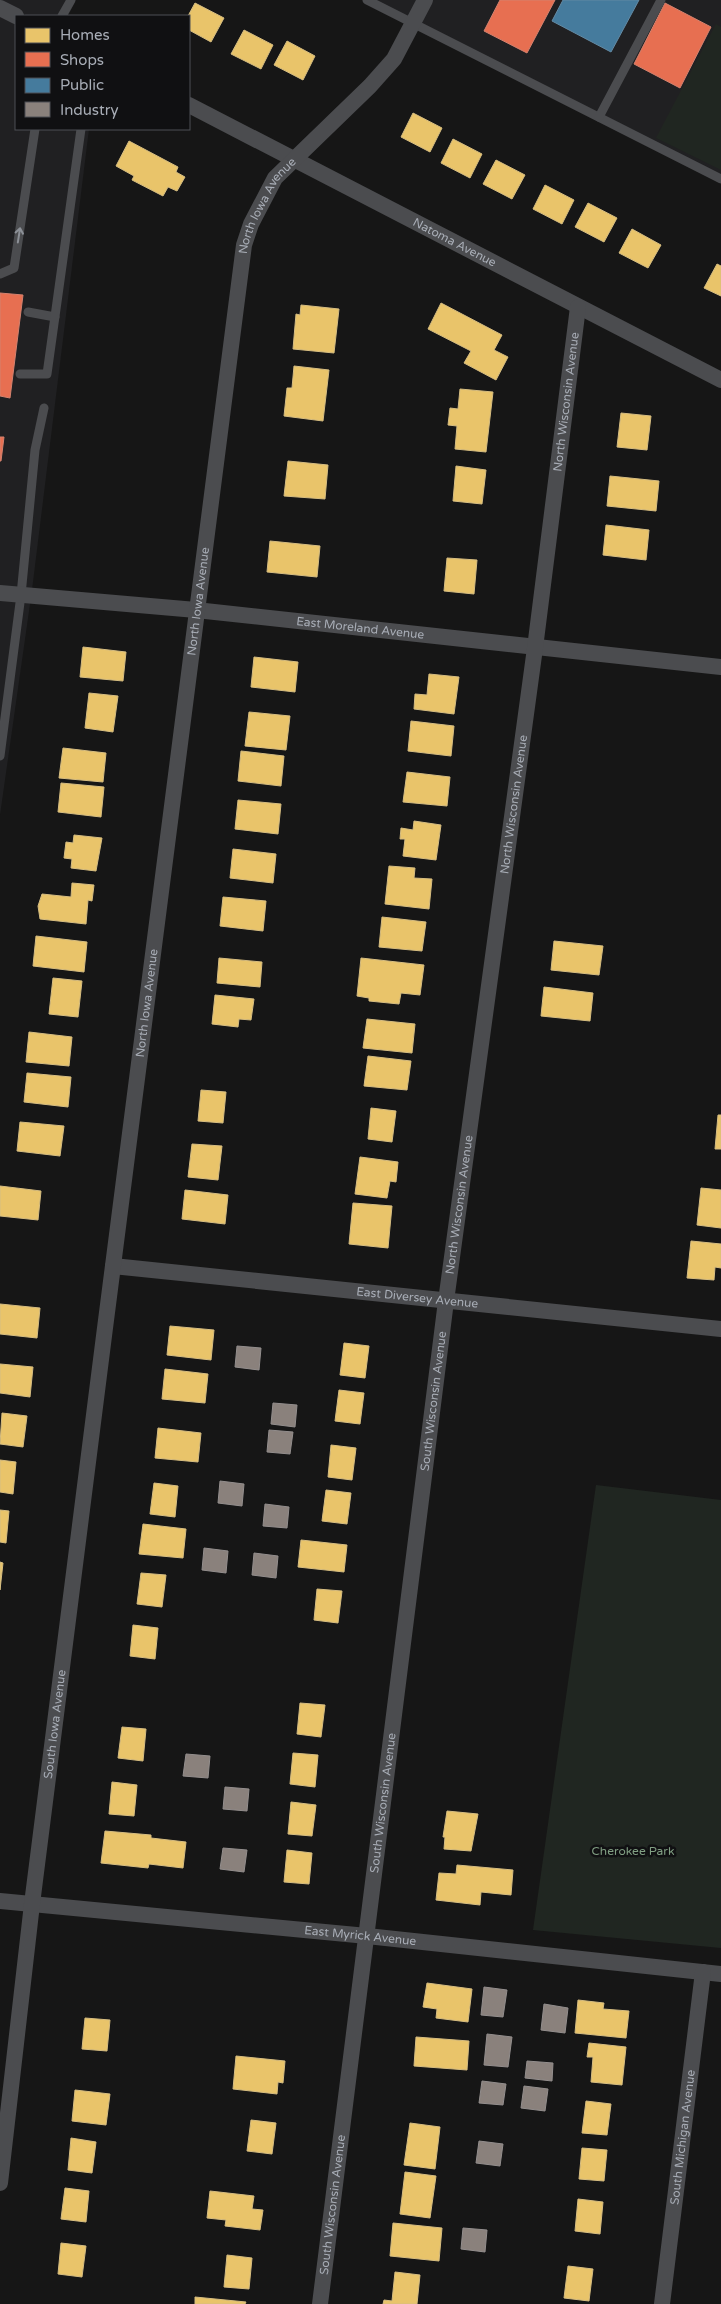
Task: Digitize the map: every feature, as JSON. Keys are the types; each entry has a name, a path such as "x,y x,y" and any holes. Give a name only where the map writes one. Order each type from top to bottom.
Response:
{"street":[{"name":"North Iowa Avenue","path":"113,1266 244,245 264,196 274,178 376,79 394,59 425,0"},
{"path":"0,8 15,16"},
{"name":"Natoma Avenue","path":"190,106 721,380"},
{"name":"North Wisconsin Avenue","path":"446,1301 535,648 578,307"},
{"name":"East Moreland Avenue","path":"0,593 196,610 535,648 721,666"},
{"name":"East Diversey Avenue","path":"113,1266 721,1329"},
{"name":"South Iowa Avenue","path":"0,2183 32,1904 113,1266"},
{"name":"South Wisconsin Avenue","path":"320,2304 446,1301"},
{"name":"East Myrick Avenue","path":"0,1901 366,1936 721,1974"},
{"name":"South Michigan Avenue","path":"662,2304 703,1972"}],"lane":[{"path":"63,15 71,0"},
{"path":"367,0 721,179"},
{"path":"599,116 661,0"},
{"path":"0,274 14,268 35,130"},
{"path":"20,374 47,374 80,130"},
{"path":"28,312 55,317"},
{"path":"0,756 20,595 35,450 44,408"}],"shaded area":[{"path":"0,0 76,0 68,15 25,15"},
{"path":"367,0 721,0 721,182"},
{"path":"0,12 15,20 15,130 89,130 32,590 0,815"}],"green space":[{"path":"716,24 721,27 721,170 656,138"},
{"name":"Cherokee Park","path":"596,1485 721,1500 721,1948 533,1930"}],"building: Homes":[{"path":"195,3 224,18 211,42 190,31 189,15"},
{"path":"244,30 273,45 261,69 231,54"},
{"path":"287,41 315,56 303,80 274,65"},
{"path":"413,113 442,128 430,152 401,137"},
{"path":"453,139 482,154 470,178 441,163"},
{"path":"129,141 178,167 176,172 185,177 177,191 168,187 163,196 132,180 134,176 116,166"},
{"path":"496,160 525,175 512,199 483,184"},
{"path":"545,185 574,200 562,224 533,209"},
{"path":"588,203 617,218 604,242 575,227"},
{"path":"632,229 661,245 648,268 619,253"},
{"path":"717,264 721,266 721,296 704,288"},
{"path":"441,303 502,335 494,350 508,357 496,380 464,363 471,351 428,329"},
{"path":"301,305 339,309 334,353 293,349 296,314 300,315"},
{"path":"294,366 329,370 323,421 284,416 287,388 292,388"},
{"path":"460,389 493,392 486,452 455,449 457,426 448,425 450,408 458,409"},
{"path":"621,413 651,416 647,450 617,447"},
{"path":"288,461 328,465 325,499 284,496"},
{"path":"456,466 486,470 482,504 453,501"},
{"path":"610,476 659,481 656,511 607,506"},
{"path":"606,525 649,530 646,560 603,555"},
{"path":"270,541 320,546 317,577 267,572"},
{"path":"447,558 477,560 474,594 444,591"},
{"path":"83,647 126,652 123,681 80,677"},
{"path":"254,657 298,662 295,692 251,687"},
{"path":"429,674 459,677 454,714 414,709 415,694 427,695"},
{"path":"89,693 118,696 113,732 85,728"},
{"path":"249,712 290,716 286,750 245,746"},
{"path":"411,721 454,726 451,756 408,751"},
{"path":"63,748 106,753 103,782 59,778"},
{"path":"241,751 284,756 281,786 238,781"},
{"path":"407,772 450,777 447,806 403,802"},
{"path":"61,783 104,787 101,817 58,812"},
{"path":"238,800 281,804 278,834 235,829"},
{"path":"414,821 441,825 436,860 403,856 405,839 400,839 401,828 413,830"},
{"path":"74,835 102,838 96,871 71,868 72,859 64,858 66,842 73,843"},
{"path":"233,849 276,854 273,883 230,878"},
{"path":"389,866 415,868 414,878 432,879 429,909 385,904"},
{"path":"72,883 94,885 92,901 88,900 86,924 40,919 38,906 42,894 71,897"},
{"path":"223,897 266,901 263,931 220,926"},
{"path":"382,917 426,922 422,951 379,947"},
{"path":"36,936 87,942 84,972 33,966"},
{"path":"554,941 603,946 599,975 551,970"},
{"path":"219,958 262,962 260,987 217,983"},
{"path":"361,958 424,965 420,995 401,993 399,1004 369,1001 369,998 357,996"},
{"path":"53,978 82,981 78,1017 49,1014"},
{"path":"544,987 593,993 590,1021 541,1016"},
{"path":"215,995 254,999 251,1020 239,1019 238,1027 212,1024"},
{"path":"367,1019 415,1024 412,1053 363,1048"},
{"path":"29,1032 72,1037 69,1066 26,1062"},
{"path":"368,1056 411,1061 407,1090 364,1086"},
{"path":"27,1073 71,1077 68,1107 24,1102"},
{"path":"201,1090 226,1092 223,1123 198,1121"},
{"path":"371,1108 396,1111 392,1142 368,1139"},
{"path":"718,1115 721,1115 721,1149 715,1149"},
{"path":"20,1122 64,1126 60,1156 17,1151"},
{"path":"192,1144 222,1146 218,1180 188,1177"},
{"path":"360,1157 398,1162 396,1182 390,1181 387,1198 355,1194"},
{"path":"0,1186 41,1191 38,1220 0,1216"},
{"path":"701,1188 721,1190 721,1228 697,1225"},
{"path":"185,1190 228,1195 225,1224 182,1219"},
{"path":"353,1203 392,1206 388,1248 349,1244"},
{"path":"691,1241 721,1244 721,1268 715,1267 714,1280 687,1278"},
{"path":"0,1304 40,1308 37,1338 0,1334"},
{"path":"170,1326 214,1330 211,1360 167,1355"},
{"path":"344,1343 369,1346 365,1378 340,1375"},
{"path":"0,1364 33,1367 30,1397 0,1393"},
{"path":"165,1369 208,1374 205,1403 162,1399"},
{"path":"339,1390 364,1393 360,1424 335,1421"},
{"path":"2,1413 27,1416 23,1447 0,1444"},
{"path":"158,1428 201,1433 198,1462 155,1458"},
{"path":"331,1445 356,1448 352,1480 328,1477"},
{"path":"0,1460 16,1462 13,1494 0,1492"},
{"path":"154,1483 178,1486 175,1517 150,1514"},
{"path":"326,1490 351,1493 347,1524 322,1521"},
{"path":"0,1510 9,1511 6,1543 0,1542"},
{"path":"143,1524 186,1529 183,1558 139,1554"},
{"path":"301,1540 347,1545 344,1572 298,1567"},
{"path":"0,1562 3,1563 0,1590"},
{"path":"141,1573 166,1575 162,1607 137,1604"},
{"path":"317,1589 342,1591 338,1623 314,1620"},
{"path":"133,1625 158,1628 155,1659 130,1656"},
{"path":"300,1703 325,1705 321,1737 297,1734"},
{"path":"122,1727 146,1729 143,1761 118,1758"},
{"path":"293,1753 318,1755 315,1787 290,1784"},
{"path":"112,1782 137,1785 134,1816 109,1814"},
{"path":"291,1802 316,1805 312,1836 288,1834"},
{"path":"447,1811 478,1814 471,1851 444,1849 445,1837 443,1837"},
{"path":"105,1831 151,1835 151,1838 186,1842 183,1868 149,1864 148,1868 101,1863"},
{"path":"287,1850 312,1853 309,1884 284,1882"},
{"path":"457,1865 513,1870 511,1895 481,1892 480,1905 436,1900 439,1873 456,1874"},
{"path":"427,1983 472,1989 468,2022 436,2018 437,2009 423,2007"},
{"path":"578,2000 604,2003 603,2009 629,2011 626,2038 575,2033"},
{"path":"85,2018 110,2020 107,2051 82,2049"},
{"path":"416,2037 469,2041 467,2070 414,2066"},
{"path":"589,2043 626,2047 622,2085 591,2082 593,2057 587,2057"},
{"path":"236,2056 285,2061 283,2083 278,2082 277,2094 233,2089"},
{"path":"75,2090 110,2094 106,2125 72,2121"},
{"path":"586,2101 611,2104 607,2135 582,2133"},
{"path":"251,2120 276,2123 272,2154 247,2151"},
{"path":"410,2123 440,2127 435,2169 404,2165"},
{"path":"71,2138 96,2142 92,2173 68,2170"},
{"path":"582,2148 607,2150 604,2181 579,2179"},
{"path":"405,2172 436,2176 430,2218 400,2214"},
{"path":"65,2188 89,2191 86,2222 61,2219"},
{"path":"210,2191 254,2196 252,2209 263,2210 260,2230 225,2226 226,2220 207,2218"},
{"path":"578,2199 603,2202 600,2234 575,2231"},
{"path":"393,2223 442,2228 439,2261 390,2256"},
{"path":"61,2243 86,2246 82,2277 58,2274"},
{"path":"227,2255 252,2258 249,2289 224,2287"},
{"path":"568,2266 593,2269 589,2301 564,2298"},
{"path":"395,2272 420,2275 417,2304 383,2304 384,2300 392,2301"},
{"path":"195,2297 246,2302 245,2304 195,2304"}],"building: Shops":[{"path":"500,0 555,0 527,53 484,31"},
{"path":"665,3 711,27 680,88 634,64"},
{"path":"0,293 23,295 10,398 0,396"},
{"path":"0,437 4,437 1,461 0,461"}],"building: Public":[{"path":"563,0 639,0 611,52 552,21"}],"building: Industry":[{"path":"237,1346 261,1348 259,1370 235,1367"},
{"path":"273,1403 297,1405 295,1427 271,1424"},
{"path":"269,1430 293,1432 290,1454 267,1452"},
{"path":"220,1481 244,1484 242,1506 218,1503"},
{"path":"265,1504 289,1507 287,1528 263,1526"},
{"path":"204,1548 228,1551 226,1573 202,1570"},
{"path":"254,1553 278,1556 276,1578 252,1575"},
{"path":"186,1754 210,1756 208,1778 183,1776"},
{"path":"225,1787 249,1789 247,1811 223,1809"},
{"path":"223,1848 247,1850 244,1872 220,1869"},
{"path":"484,1987 507,1990 503,2017 481,2015"},
{"path":"544,2004 568,2008 565,2033 541,2030"},
{"path":"487,2034 512,2037 508,2067 484,2065"},
{"path":"527,2061 553,2063 552,2081 525,2078"},
{"path":"482,2081 506,2084 503,2105 479,2103"},
{"path":"524,2086 548,2089 545,2111 521,2108"},
{"path":"479,2141 503,2144 500,2166 476,2163"},
{"path":"463,2228 487,2230 485,2252 461,2249"}]}
